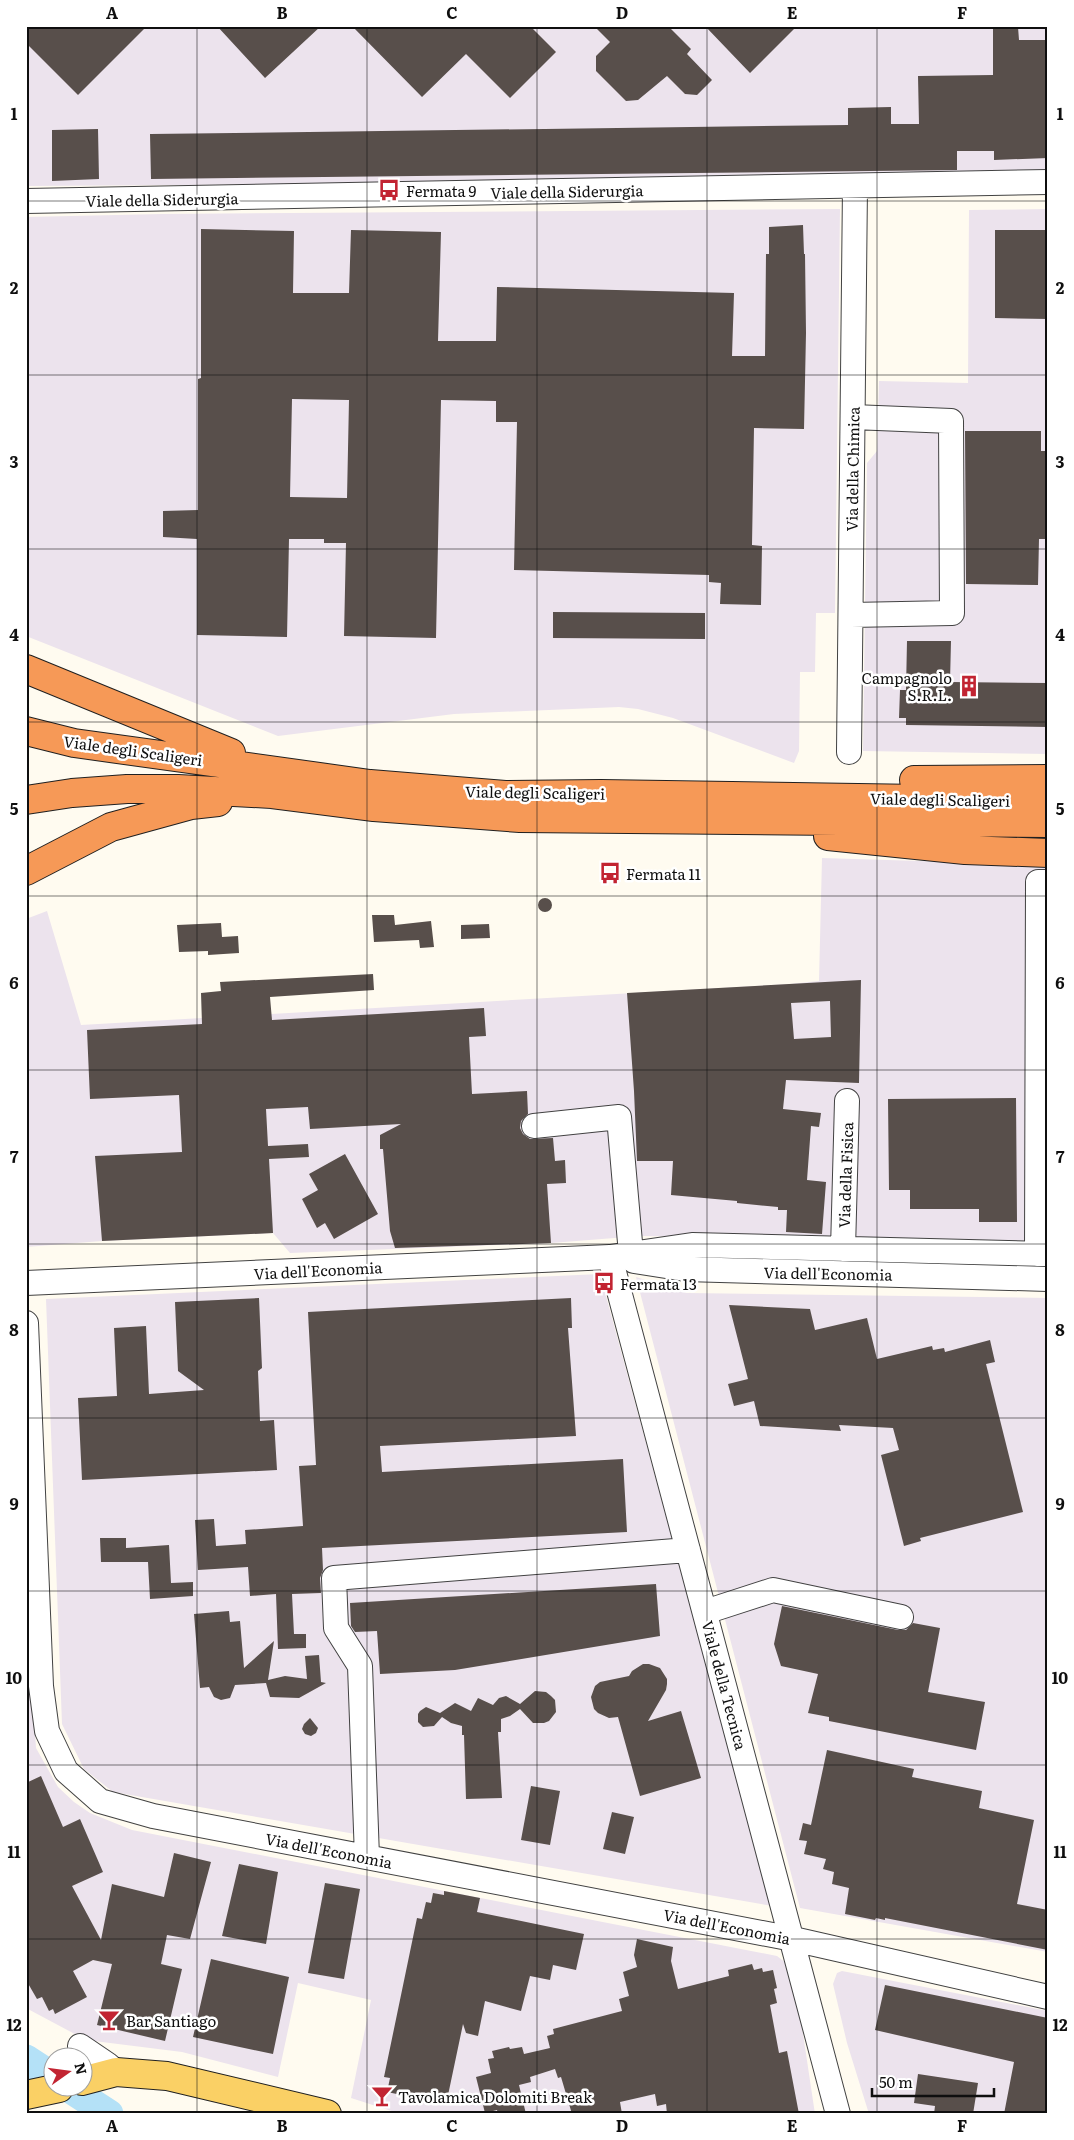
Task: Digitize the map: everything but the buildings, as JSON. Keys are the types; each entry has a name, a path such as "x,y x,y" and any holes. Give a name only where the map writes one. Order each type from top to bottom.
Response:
{"highway":[{"path":"26,669 171,730 272,782"},
{"name":"Viale degli Scaligeri","path":"26,731 74,743 272,782 374,807 520,818 1048,822"},
{"path":"602,794 854,781 1048,779"},
{"path":"26,871 111,826 272,782"},
{"name":"Viale degli Scaligeri","path":"26,800 72,793 127,789 178,789 272,782 370,784 505,795 602,794 1048,801"},
{"path":"657,818 965,850 1048,853"}],"main road":[{"path":"92,2078 116,2072 167,2076 326,2114"}],"street":[{"name":"Viale della Siderurgia","path":"26,201 1048,182"},
{"name":"Via della Chimica","path":"849,752 855,186"},
{"path":"851,615 952,613 951,421 853,417"},
{"path":"1042,1254 1038,882 1048,882"},
{"name":"Via della Fisica","path":"842,1249 848,1100"},
{"name":"Viale della Tecnica","path":"534,1126 619,1117 620,1255 688,1550 838,2114"},
{"name":"Via dell'Economia","path":"26,1283 620,1255 692,1245 1042,1254"},
{"name":"Via dell'Economia","path":"620,1255 685,1270 1048,1279"},
{"name":"Via dell'Economia","path":"26,1323 42,1686 47,1731 66,1771 100,1801 152,1816 792,1939 1048,1997"},
{"path":"367,1857 360,1666 336,1628 334,1578 688,1550"},
{"path":"705,1612 773,1590 902,1617"},
{"path":"80,2046 116,2072"}],"shaded area":[{"path":"26,26 1048,26 1048,179 26,186"},
{"path":"840,209 835,613 816,613 815,672 800,672 799,751 794,763 673,718 638,709 619,707 454,714 278,736 26,636 26,217 162,214"},
{"path":"1048,209 1048,754 863,751 867,463 877,451 879,381 968,383 969,210"},
{"path":"822,858 1048,865 1048,1244 640,1236 551,1243 290,1253 273,1233 102,1241 26,1247 26,919 47,911 81,1025 790,984 819,981"},
{"path":"600,1274 772,1906 113,1792 84,1769 62,1724 46,1299"},
{"path":"636,1277 687,1293 1048,1298 1048,1952 800,1908"},
{"path":"26,1592 36,1748 58,1787 74,1802 90,1813 132,1830 777,1956 786,1963 799,2007 815,2114 401,2114 351,2098 371,2000 298,1983 278,2077 182,2052 86,2040 26,2008"},
{"path":"842,1971 1048,2011 1048,2114 869,2114 847,2043 833,1984 837,1973"}],"waterway":[{"path":"26,2059 42,2069"},
{"path":"84,2098 109,2114"}],"place":[{"name":"Fermata 9","path":"389,190"},
{"name":"Campagnolo S.R.L.","path":"969,686"},
{"name":"Fermata 11","path":"610,873"},
{"name":"Fermata 13","path":"604,1283"},
{"name":"Bar Santiago","path":"109,2020"},
{"name":"Tavolamica Dolomiti Break","path":"382,2096"}]}
